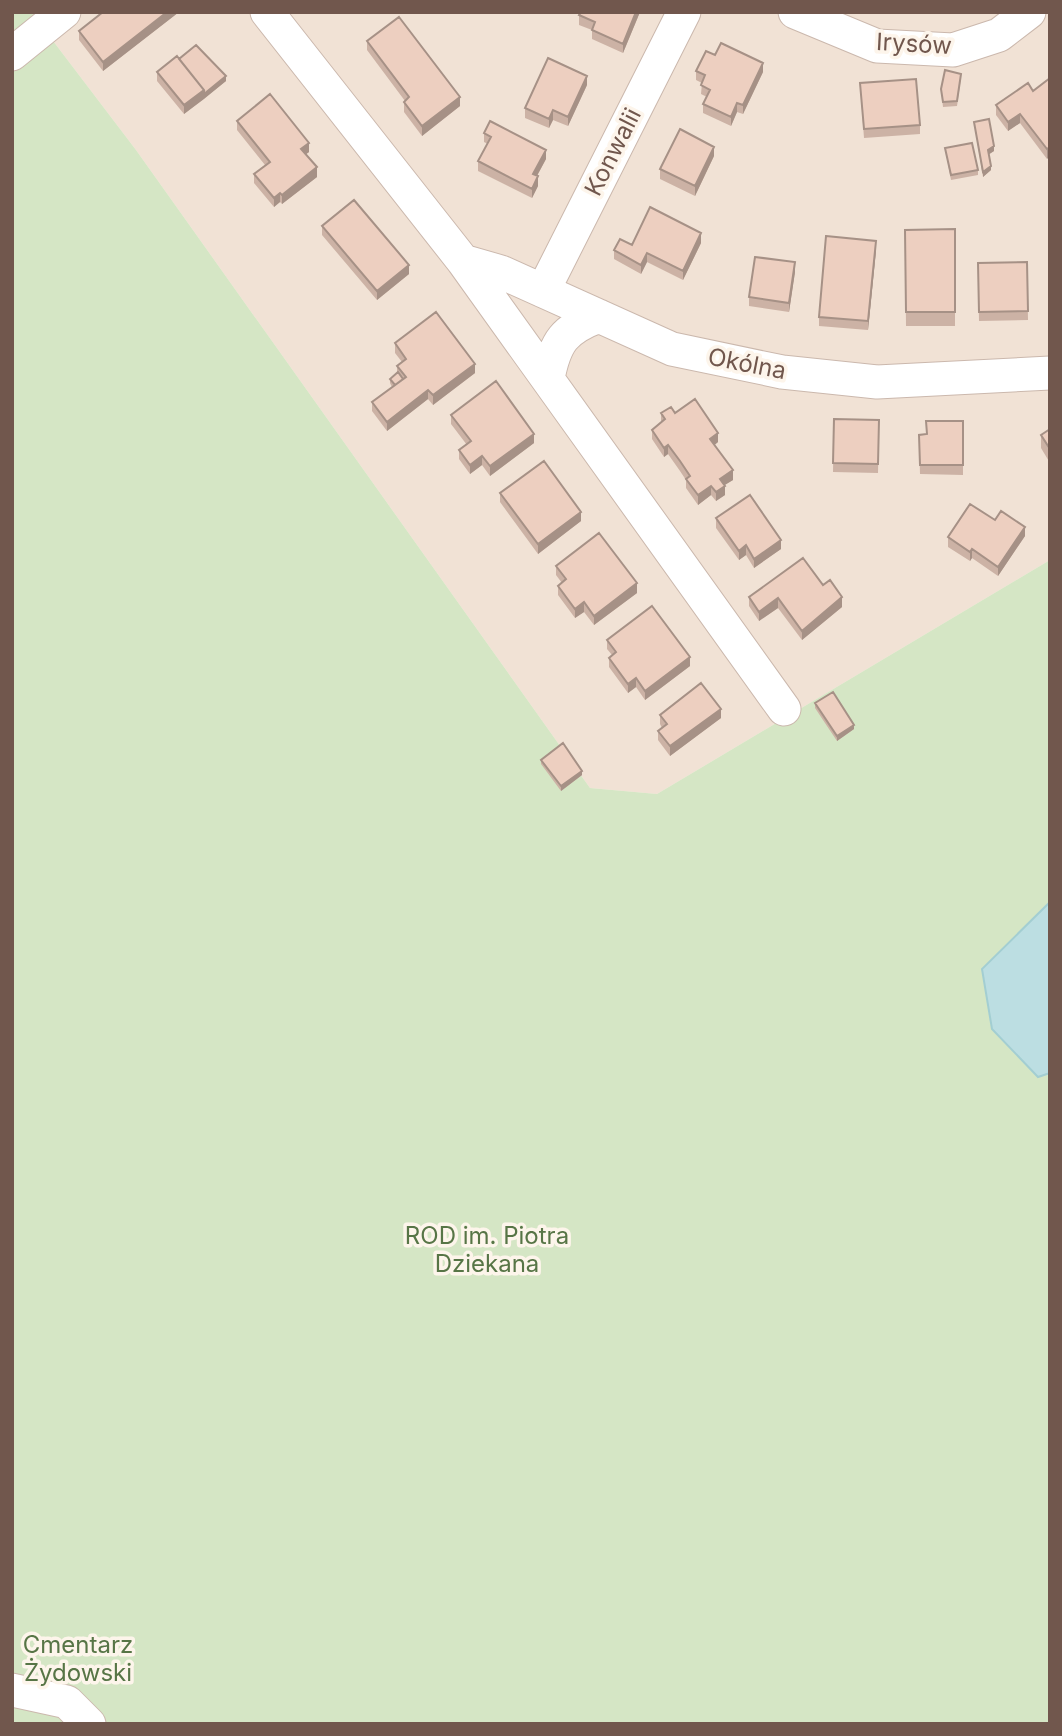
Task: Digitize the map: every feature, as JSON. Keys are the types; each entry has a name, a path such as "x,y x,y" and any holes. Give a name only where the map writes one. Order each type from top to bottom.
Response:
{"street":[{"path":"12,54 64,12"},
{"path":"267,12 463,261 784,709"},
{"name":"Konwalii","path":"543,291 684,12"},
{"name":"Irysów","path":"795,12 877,46 953,50 999,35 1029,12"},
{"name":"Okólna","path":"463,261 501,272 672,349 782,372 877,382 1050,373"},
{"path":"548,378 553,351 574,326 599,316"},
{"path":"12,1690 66,1702 89,1724"}],"shaded area":[{"path":"31,12 1050,12 1050,560 657,794 590,788 136,150"}],"green space":[{"name":"ROD im. Piotra Dziekana","path":"12,12 31,12 136,150 590,788 657,794 1050,560 1050,1724 12,1724"}],"water":[{"path":"1050,902 1050,1073 1038,1077 992,1029 982,969"}],"building":[{"path":"103,12 167,12 103,62 79,31"},
{"path":"581,12 636,12 623,44 592,30 595,22 579,15"},
{"path":"399,17 460,97 422,126 404,102 409,97 367,41"},
{"path":"721,43 763,63 743,105 737,103 731,117 703,104 710,90 701,85 705,75 696,71 706,51 715,55"},
{"path":"196,45 226,76 204,94 204,90 179,59"},
{"path":"177,56 204,90 184,105 157,72"},
{"path":"548,58 587,76 568,117 553,110 549,119 525,108"},
{"path":"945,70 961,74 957,101 943,102 941,89"},
{"path":"1050,78 1050,147 1047,149 1020,114 1008,122 996,105 1028,83 1033,91"},
{"path":"916,79 920,125 864,129 860,83"},
{"path":"270,94 309,143 301,149 317,167 282,195 280,193 274,198 254,174 270,162 237,121"},
{"path":"989,119 994,146 988,150 991,166 983,172 974,122"},
{"path":"490,121 546,150 533,174 538,176 532,189 478,161 491,137 484,133"},
{"path":"680,129 714,147 695,186 660,169"},
{"path":"972,143 978,170 951,175 945,148"},
{"path":"354,200 409,265 377,291 322,226"},
{"path":"650,207 701,233 683,271 647,253 641,265 614,250 620,239 632,245"},
{"path":"955,229 955,312 906,312 905,230"},
{"path":"826,236 876,241 868,321 819,317"},
{"path":"755,257 795,262 789,303 749,297"},
{"path":"1027,262 1028,311 979,312 978,263"},
{"path":"436,312 475,364 433,395 428,390 387,422 372,402 406,377 397,366 406,359 395,343"},
{"path":"398,372 403,379 395,385 390,379"},
{"path":"496,381 534,434 490,466 482,456 470,465 459,450 471,441 451,415"},
{"path":"695,399 718,433 710,439 733,470 720,479 725,486 716,492 711,486 698,495 686,479 690,476 680,461 668,445 664,448 652,430 665,419 661,413 671,407 675,413"},
{"path":"834,419 879,420 878,464 833,463"},
{"path":"926,421 963,421 963,465 920,465 919,435 927,434"},
{"path":"1050,429 1050,449 1041,435"},
{"path":"544,461 581,512 538,544 500,493"},
{"path":"750,495 781,540 754,559 746,545 739,551 716,518"},
{"path":"970,504 995,520 1001,511 1025,527 998,567 948,537"},
{"path":"599,533 637,583 594,616 584,602 575,609 558,586 566,579 556,566"},
{"path":"803,558 823,585 830,580 842,597 802,631 778,598 759,612 749,597"},
{"path":"652,606 690,657 645,691 636,678 628,684 609,658 616,652 607,640"},
{"path":"701,683 721,709 670,746 658,731 667,724 660,715"},
{"path":"833,692 854,725 837,736 815,703"},
{"path":"563,743 582,771 561,786 541,760"}],"park label":[{"name":"Cmentarz Żydowski","path":"78,1659"}]}
